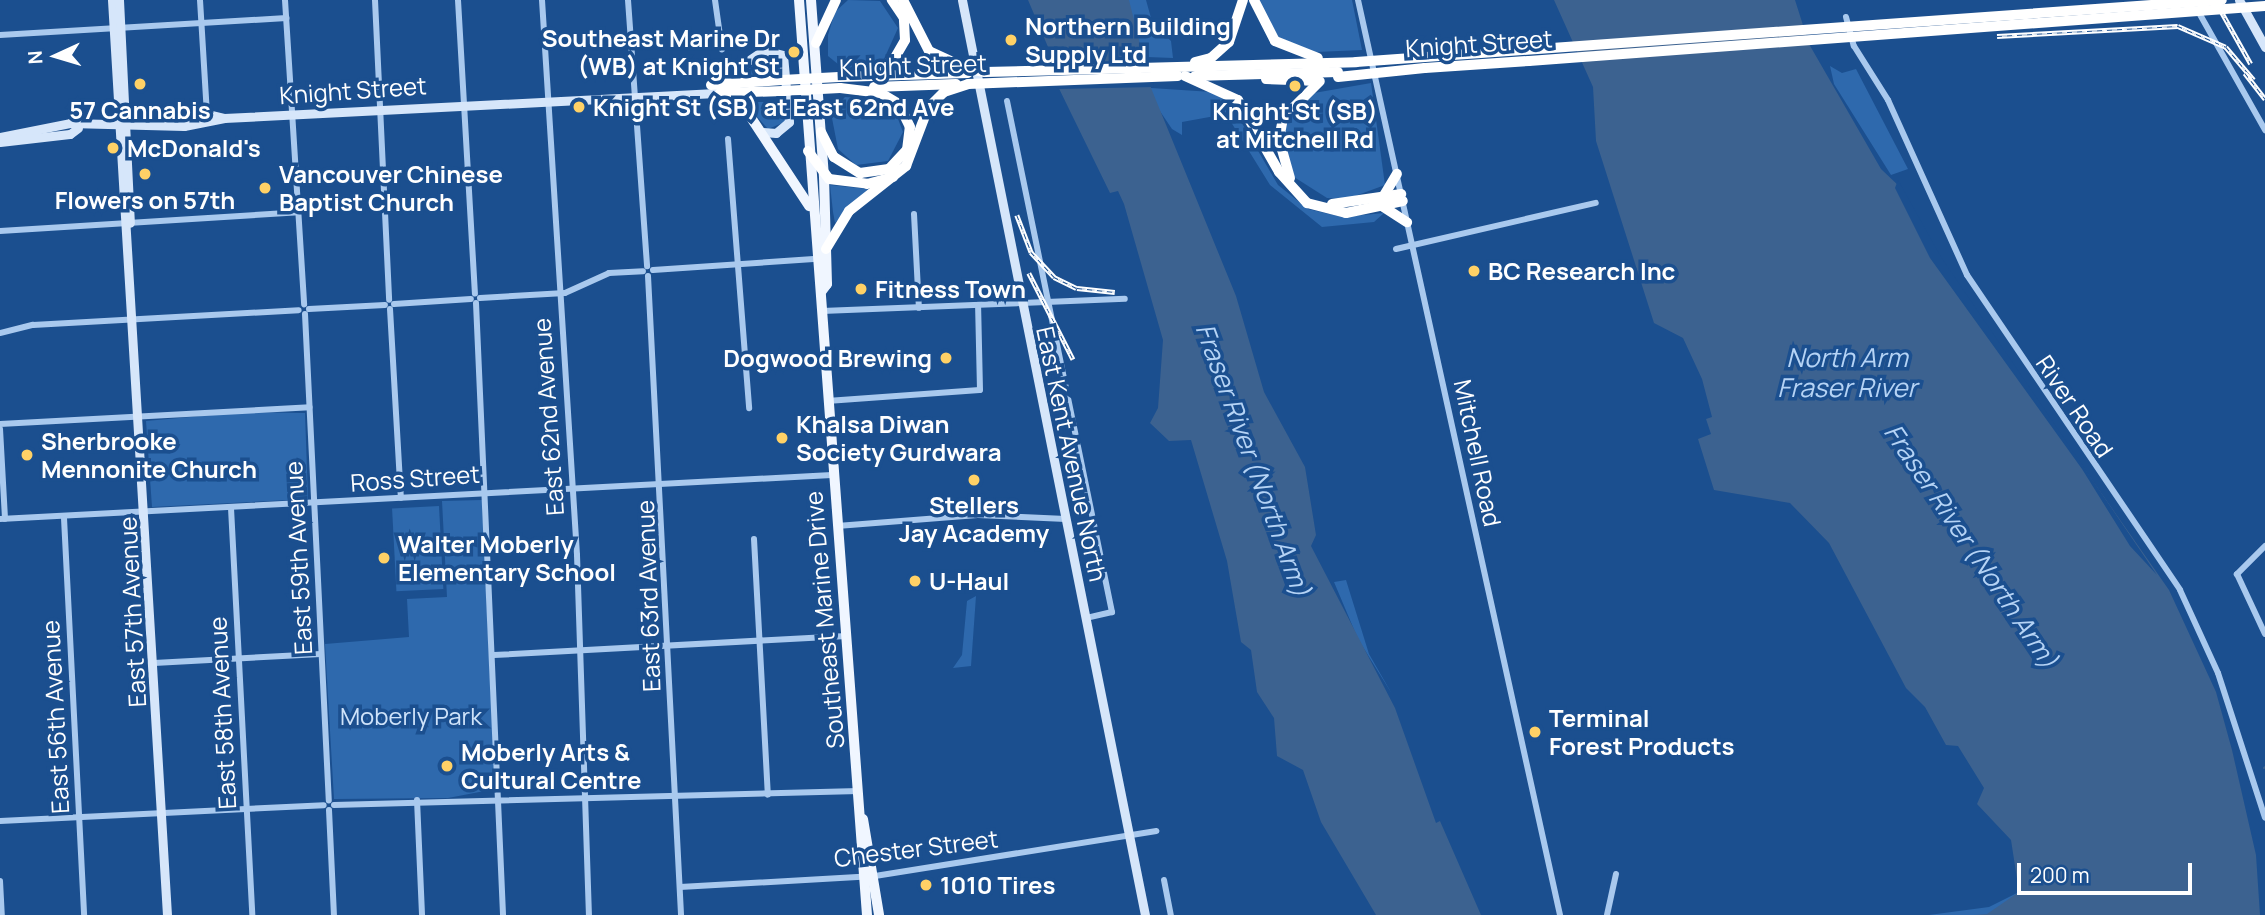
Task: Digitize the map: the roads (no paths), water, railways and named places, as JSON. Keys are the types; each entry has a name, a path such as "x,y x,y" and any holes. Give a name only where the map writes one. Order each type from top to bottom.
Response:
{"highway":[{"path":"816,43 836,0"},
{"path":"840,83 880,69 901,51 904,18 892,0"},
{"path":"826,249 849,211 899,174 917,146 928,108 944,92 968,75 929,51 903,0"},
{"path":"1182,71 1211,58 1229,41 1243,0"},
{"path":"1254,0 1265,30 1280,45 1299,55 1337,67"},
{"name":"Knight Street","path":"968,75 985,72 1182,71 1253,74 1337,67 1351,62 2222,0"},
{"name":"Knight Street","path":"716,89 968,75 1337,67 1425,68 2265,6"},
{"path":"1337,67 1283,118 1279,139 1286,172 1306,194 1328,204 1382,202 1407,222"},
{"path":"1182,71 1238,100 1279,172 1307,203 1346,213 1402,197"},
{"path":"1253,74 1320,81"},
{"path":"821,132 834,157 860,173 889,169 907,150 910,127 899,104 881,93 840,83"},
{"path":"808,151 824,177 858,184 899,174"},
{"path":"1382,202 1397,174"}],"main road":[{"name":"Southeast Marine Drive","path":"799,0 811,209 815,261 821,292 836,526 861,791 863,877 867,915"},
{"name":"Southeast Marine Drive","path":"811,0 824,177 826,249 821,292"},
{"path":"716,89 746,110 763,132 811,209"},
{"name":"Southeast Marine Drive","path":"863,819 875,876 879,915"}],"street":[{"name":"East 57th Avenue","path":"112,0 118,28"},
{"name":"East 57th Avenue","path":"119,0 123,125 167,915"},
{"path":"200,0 207,114"},
{"name":"East 59th Avenue","path":"285,0 310,407 334,915"},
{"path":"375,0 401,498"},
{"path":"458,0 494,655 503,915"},
{"name":"East 62nd Avenue","path":"542,0 580,649 589,915"},
{"name":"East 63rd Avenue","path":"628,0 662,481 681,915"},
{"path":"715,0 722,50"},
{"name":"East Kent Avenue North","path":"962,0 1145,915"},
{"name":"Mitchell Road","path":"1358,0 1560,915"},
{"path":"2192,0 2265,130"},
{"path":"2239,0 2265,47"},
{"name":"River Road","path":"1846,16 1854,46 1888,100 1967,275 2180,590 2218,673 2265,818"},
{"path":"0,35 286,19"},
{"path":"716,89 764,50 783,55 789,122 781,131 763,132"},
{"name":"Knight Street","path":"0,139 38,126 78,128 716,89"},
{"path":"1007,101 1050,303 1110,612 1087,618"},
{"name":"Knight Street","path":"176,122 207,114 224,118"},
{"path":"728,139 735,266 749,408"},
{"path":"1396,248 1596,203"},
{"path":"0,231 298,212"},
{"path":"914,214 919,308"},
{"path":"0,333 135,320 559,294 609,273 815,261"},
{"path":"822,312 1125,299"},
{"path":"827,401 981,390 978,305"},
{"path":"3,519 0,427 310,407"},
{"name":"Ross Street","path":"3,519 231,509 662,481 832,475"},
{"name":"East 58th Avenue","path":"231,509 252,915"},
{"path":"836,526 978,515 1066,519"},
{"name":"East 56th Avenue","path":"64,518 84,915"},
{"path":"754,539 768,795"},
{"path":"2265,546 2237,574 2265,634"},
{"path":"494,655 669,643 846,636"},
{"path":"155,663 321,654"},
{"path":"0,821 499,796 676,799 861,791"},
{"path":"417,800 422,915"},
{"name":"Chester Street","path":"680,887 875,876 1156,831"},
{"path":"1607,915 1616,874"},
{"path":"1164,880 1171,915"},
{"path":"0,881 2,915"}],"water":[{"name":"Fraser River (North Arm)","path":"1028,0 1129,0 1151,88 1236,296 1264,392 1305,467 1316,535 1311,546 1395,708 1436,823 1440,821 1481,915 1376,915 1321,822 1303,770 1277,756 1274,718 1257,692 1251,650 1241,642 1227,561 1191,440 1169,441 1150,423 1158,408 1163,340 1124,204 1118,191 1110,193 1048,66 1051,54"},
{"name":"North Arm Fraser River","path":"1554,0 1795,0 1809,44 1881,169 1900,187 1938,259 2169,590 2216,692 2256,855 2260,915 1974,915 1987,914 2019,892 2011,840 1977,804 1984,788 1958,746 1946,745 1925,707 1906,688 1829,543 1790,503 1714,490 1698,439 1711,434 1706,419 1712,417 1702,379 1683,338 1654,323 1596,141 1593,87"}],"railway":[{"path":"2215,0 2251,64"},
{"path":"1997,36 2178,26 2226,47 2254,80"},
{"path":"2245,73 2265,99"},
{"path":"1017,215 1031,252 1054,277 1077,288 1115,292"},
{"path":"1029,273 1073,359"}],"place":[{"name":"Northern Building Supply Ltd","path":"1011,40"},
{"name":"Southeast Marine Dr (WB) at Knight St","path":"794,52"},
{"name":"57 Cannabis","path":"140,84"},
{"name":"Knight St (SB) at Mitchell Rd","path":"1295,86"},
{"name":"Knight St (SB) at East 62nd Ave","path":"579,107"},
{"name":"McDonald's","path":"113,148"},
{"name":"Flowers on 57th","path":"145,174"},
{"name":"Vancouver Chinese Baptist Church","path":"265,188"},
{"name":"BC Research Inc","path":"1474,271"},
{"name":"Fitness Town","path":"861,289"},
{"name":"Dogwood Brewing","path":"946,358"},
{"name":"Khalsa Diwan Society Gurdwara","path":"782,438"},
{"name":"Sherbrooke Mennonite Church","path":"27,455"},
{"name":"Stellers Jay Academy","path":"974,480"},
{"name":"Walter Moberly Elementary School","path":"384,558"},
{"name":"U-Haul","path":"915,581"},
{"name":"Terminal Forest Products","path":"1535,732"},
{"name":"Moberly Arts & Cultural Centre","path":"447,766"},
{"name":"1010 Tires","path":"926,885"}],"park label":[{"name":"Moberly Park","path":"411,716"}]}
